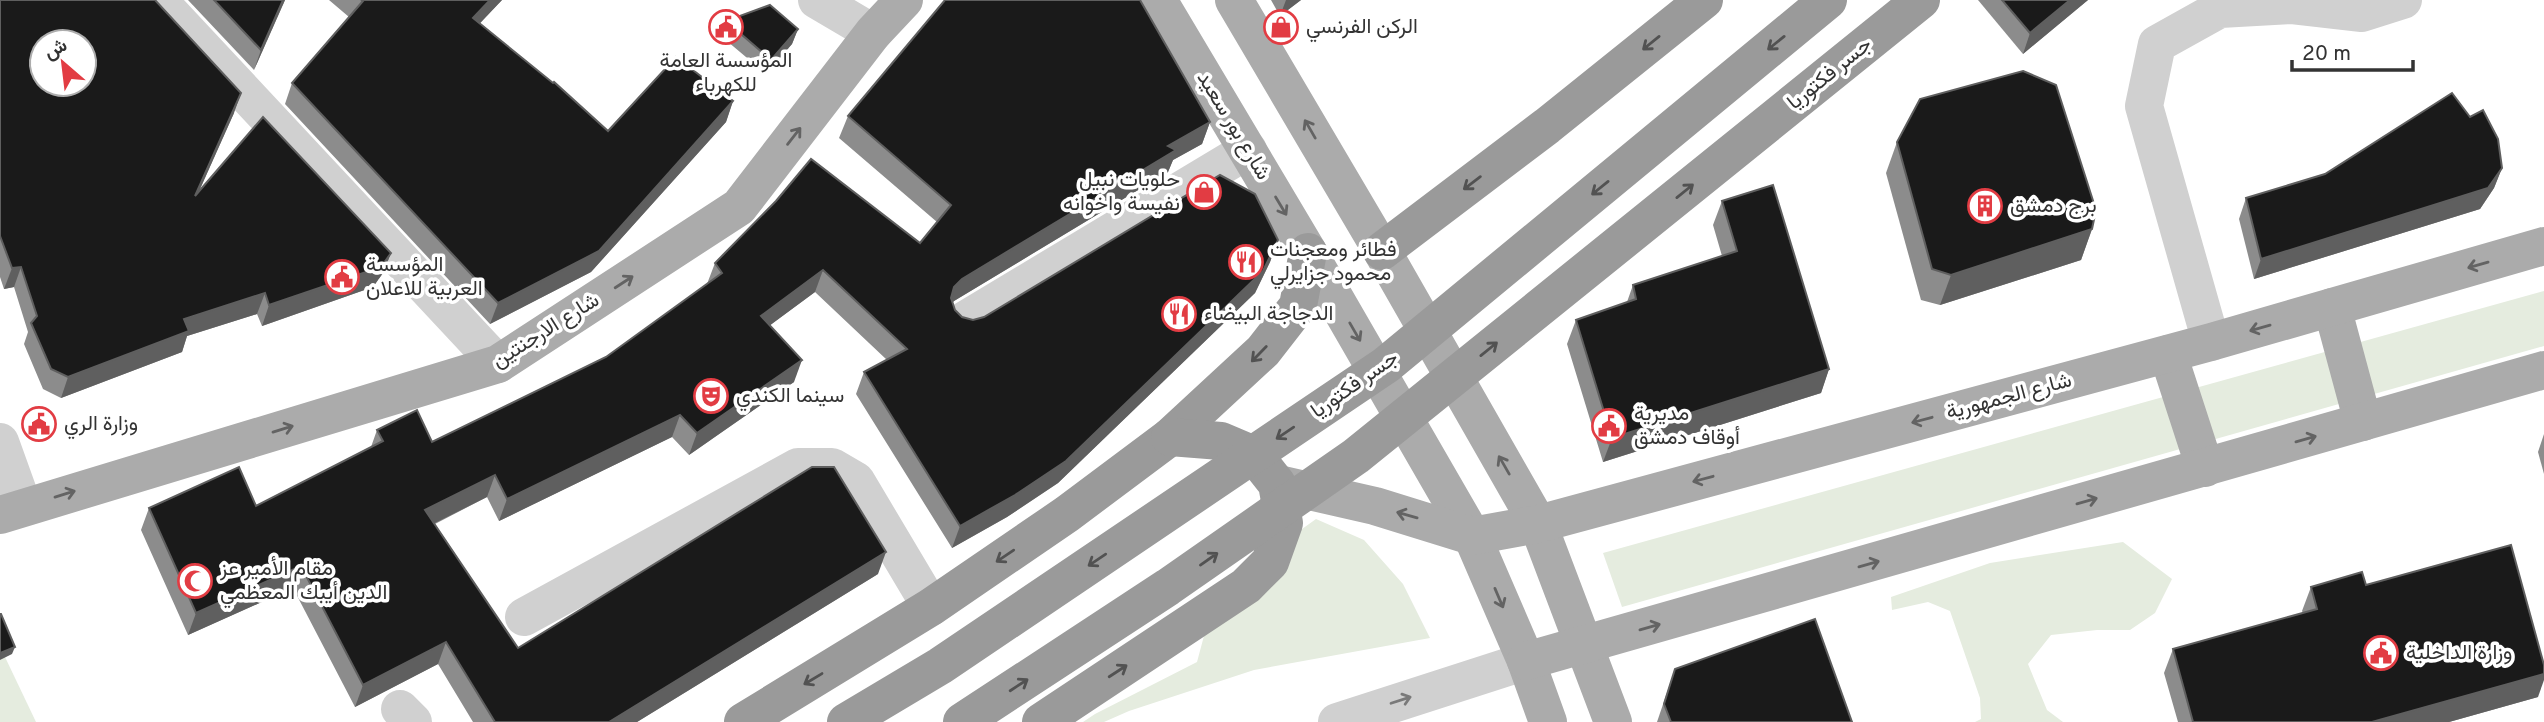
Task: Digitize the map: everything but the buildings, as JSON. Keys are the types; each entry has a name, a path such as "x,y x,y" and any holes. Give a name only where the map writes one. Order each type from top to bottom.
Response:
{"highway":[{"path":"1382,251 1704,0"},
{"name":"جسر فكتوريا","path":"846,722 940,666 1386,365 1828,0"},
{"name":"جسر فكتوريا","path":"962,722 1168,587 1356,456 1921,0"},
{"path":"743,722 931,607 1067,514 1170,437 1262,351 1298,306 1308,252"},
{"path":"1041,722 1246,586 1270,562 1284,523 1277,484 1254,456 1221,441 1170,437"}],"main road":[{"name":"شارع الارجنتين","path":"12,511 498,364 739,207 873,33 904,0"},
{"name":"شارع بور سعيد","path":"1158,0 1472,536 1526,661 1548,722"},
{"path":"1234,0 1538,524 1613,722"},
{"name":"شارع الجمهورية","path":"1472,536 1538,524 2168,354 2544,246"},
{"path":"2332,307 2363,422"},
{"path":"2168,354 2205,468"},
{"path":"1526,661 2544,369"},
{"path":"1277,484 1375,506 1472,536"}],"street":[{"path":"158,0 498,364"},
{"path":"817,0 873,33"},
{"path":"2211,342 2144,106 2157,44 2220,9 2292,5 2362,13 2403,0"},
{"path":"965,320 1248,150"},
{"path":"0,442 12,511"},
{"path":"524,617 797,467 832,467 856,481 931,607"},
{"path":"1337,722 1526,661"}],"shaded area":[{"path":"2544,291 2544,346 1622,607 1603,553"},
{"path":"1316,519 1364,540 1403,584 1430,638 1254,670 1129,711 1104,722 1083,722 1197,662 1216,591"},
{"path":"2123,542 2172,579 2155,613 2130,630 2051,635 2028,664 2047,710 2063,722 1975,722 1981,719 1980,698 1950,611 1928,602 1892,610 1891,597 1990,563"},
{"path":"5,657 36,722 0,722 0,660"}],"place":[{"name":"المؤسسة العامة للكهرباء","path":"726,27"},
{"name":"الركن الفرنسي","path":"1281,27"},
{"name":"حلويات نبيل نفيسة واخوانه","path":"1204,192"},
{"name":"برج دمشق","path":"1985,206"},
{"name":"فطائر ومعجنات محمود جزايرلي","path":"1246,262"},
{"name":"المؤسسة العربية للاعلان","path":"342,277"},
{"name":"الدجاجة البيضاء","path":"1179,314"},
{"name":"سينما الكندي","path":"711,396"},
{"name":"وزارة الري","path":"39,424"},
{"name":"مديرية أوقاف دمشق","path":"1609,426"},
{"name":"مقام الأمير عز الدين أيبك المعظمي","path":"195,581"},
{"name":"وزارة الداخلية","path":"2381,653"}]}
